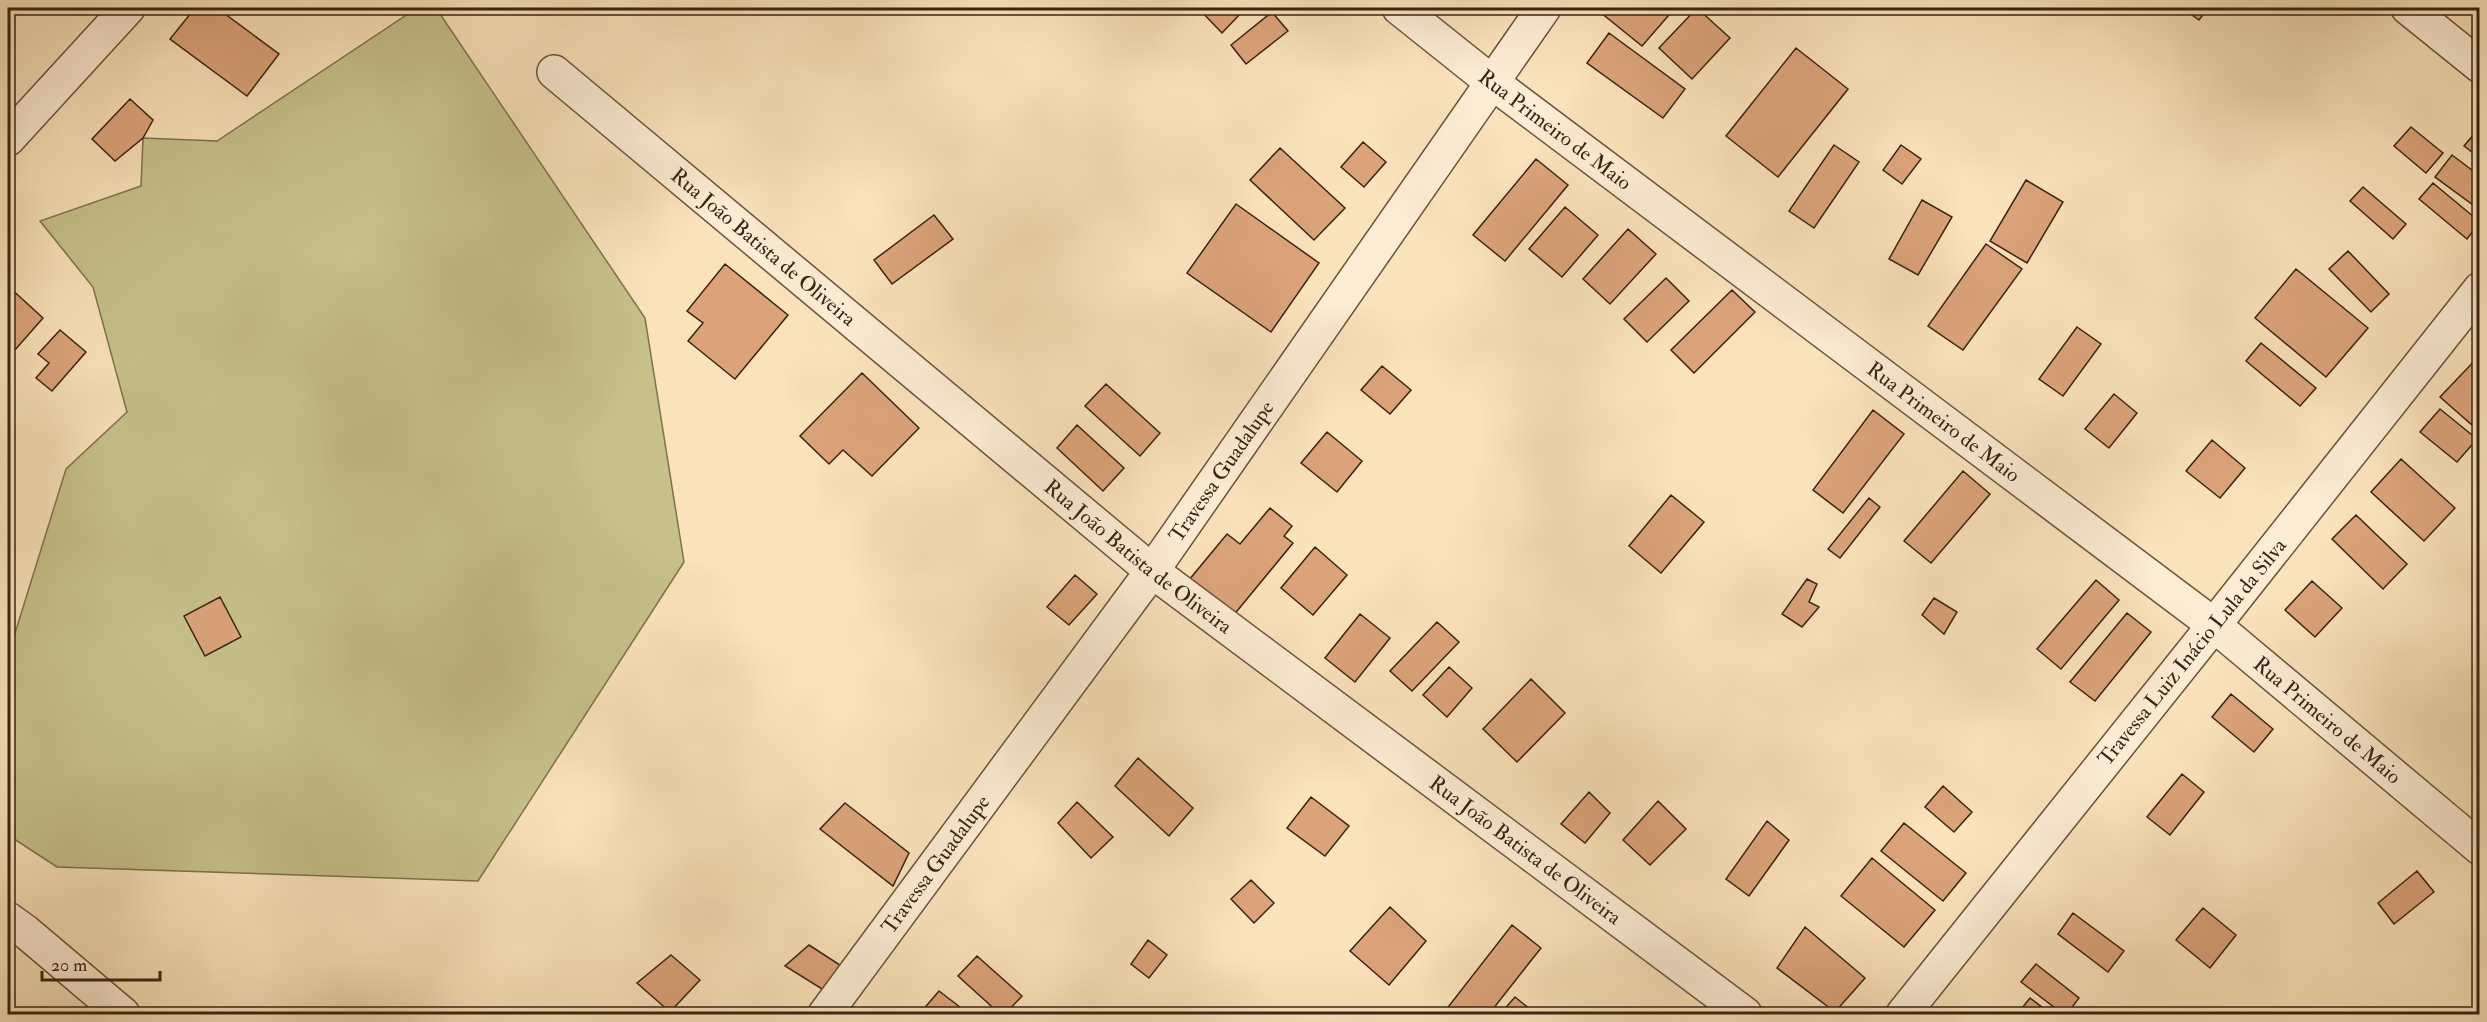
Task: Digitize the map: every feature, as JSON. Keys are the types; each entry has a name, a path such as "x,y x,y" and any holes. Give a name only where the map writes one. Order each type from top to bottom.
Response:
{"street":[{"path":"8,138 128,8"},
{"name":"Rua Primeiro de Maio","path":"1399,8 1493,83 2214,626 2480,848"},
{"name":"Travessa Guadalupe","path":"825,1014 1152,571 1544,8"},
{"path":"2409,8 2480,66"},
{"name":"Rua João Batista de Oliveira","path":"554,72 1152,571 1744,1014"},
{"name":"Travessa Luiz Inácio Lula da Silva","path":"1903,1014 2480,289"},
{"path":"8,919 123,1014"}],"shaded area":[{"path":"417,8 436,8 645,318 684,562 478,881 57,867 8,835 8,645 12,643 66,469 127,412 93,287 40,221 141,186 143,138 217,141"}],"building":[{"path":"195,8 217,8 279,54 247,96 170,39"},
{"path":"1198,8 1236,8 1241,13 1222,33"},
{"path":"1595,8 1675,8 1642,46"},
{"path":"1697,8 1730,38 1692,79 1659,48"},
{"path":"2182,8 2208,8 2199,20"},
{"path":"1272,12 1288,31 1246,64 1231,45"},
{"path":"1609,33 1685,89 1663,118 1587,63"},
{"path":"1796,48 1848,89 1778,177 1726,136"},
{"path":"130,99 153,120 143,138 115,161 92,139"},
{"path":"2411,127 2443,153 2426,173 2394,146"},
{"path":"2480,127 2480,158 2464,146"},
{"path":"1363,142 1386,162 1364,187 1341,167"},
{"path":"1834,145 1859,162 1814,228 1789,211"},
{"path":"1901,145 1921,159 1902,184 1883,170"},
{"path":"1280,148 1345,208 1314,240 1250,180"},
{"path":"2452,155 2480,176 2480,210 2435,177"},
{"path":"1536,159 1568,185 1505,261 1473,235"},
{"path":"2026,180 2063,202 2027,263 1990,241"},
{"path":"2433,183 2480,222 2467,239 2419,199"},
{"path":"2363,187 2406,224 2393,239 2350,201"},
{"path":"1922,200 1952,217 1918,275 1889,259"},
{"path":"1236,204 1319,263 1271,332 1187,273"},
{"path":"1565,207 1598,235 1562,277 1529,249"},
{"path":"934,215 953,239 892,284 874,260"},
{"path":"1628,229 1656,254 1610,304 1583,279"},
{"path":"1986,244 2022,269 1963,350 1928,326"},
{"path":"2348,251 2389,294 2371,312 2329,269"},
{"path":"725,264 788,315 735,379 688,341 703,323 687,311"},
{"path":"2296,269 2368,328 2326,377 2255,318"},
{"path":"1666,278 1689,301 1647,342 1624,319"},
{"path":"8,286 43,318 15,350 8,343"},
{"path":"1732,290 1755,312 1694,373 1671,350"},
{"path":"2077,327 2101,344 2063,396 2039,379"},
{"path":"60,330 86,352 52,391 36,378 49,363 38,354"},
{"path":"2261,343 2316,388 2300,406 2246,361"},
{"path":"2480,355 2480,432 2440,397"},
{"path":"1382,366 1411,390 1390,414 1361,390"},
{"path":"862,373 919,428 872,476 843,450 829,464 800,436"},
{"path":"1106,384 1160,433 1140,456 1085,406"},
{"path":"2114,394 2137,413 2109,448 2085,429"},
{"path":"2440,409 2477,439 2457,462 2420,432"},
{"path":"1873,410 1904,434 1843,513 1813,490"},
{"path":"1077,425 1124,468 1103,491 1057,448"},
{"path":"1327,432 1362,461 1337,492 1301,463"},
{"path":"2212,440 2245,468 2220,498 2186,471"},
{"path":"2401,459 2455,508 2424,541 2371,492"},
{"path":"1963,471 1990,494 1931,563 1904,541"},
{"path":"1671,495 1704,522 1661,573 1629,546"},
{"path":"1869,498 1880,507 1840,558 1828,549"},
{"path":"1270,508 1292,526 1284,536 1293,543 1233,616 1189,580 1227,534 1240,544"},
{"path":"2356,515 2407,564 2383,589 2332,539"},
{"path":"1315,547 1347,575 1313,615 1281,588"},
{"path":"1075,575 1097,594 1069,625 1047,607"},
{"path":"1807,579 1817,584 1809,602 1819,607 1802,627 1782,614"},
{"path":"2096,580 2119,600 2061,669 2037,649"},
{"path":"2312,581 2342,608 2315,637 2285,610"},
{"path":"220,597 241,637 205,656 184,616"},
{"path":"1934,598 1957,612 1944,634 1922,615"},
{"path":"2127,613 2151,632 2095,701 2070,682"},
{"path":"1360,614 1390,638 1355,682 1325,658"},
{"path":"1437,622 1459,642 1412,691 1390,671"},
{"path":"1449,667 1472,688 1447,717 1423,695"},
{"path":"1531,679 1565,713 1517,762 1483,729"},
{"path":"2231,694 2273,729 2254,752 2212,717"},
{"path":"1138,758 1193,808 1169,836 1115,786"},
{"path":"2182,774 2204,792 2170,835 2147,817"},
{"path":"1943,786 1972,812 1954,832 1925,807"},
{"path":"1589,792 1610,813 1585,843 1561,824"},
{"path":"1311,797 1349,826 1325,856 1287,828"},
{"path":"1658,801 1686,829 1650,865 1623,840"},
{"path":"1077,802 1113,837 1091,858 1058,823"},
{"path":"845,803 909,853 893,886 820,829"},
{"path":"1767,821 1789,840 1749,896 1726,879"},
{"path":"1904,823 1966,873 1943,901 1881,851"},
{"path":"1872,858 1935,910 1904,947 1841,896"},
{"path":"2417,871 2434,892 2394,924 2378,903"},
{"path":"1251,880 1274,903 1254,923 1231,899"},
{"path":"1390,907 1426,941 1389,985 1350,951"},
{"path":"2203,908 2236,935 2210,968 2176,940"},
{"path":"2073,913 2124,951 2108,972 2058,934"},
{"path":"1512,925 1541,948 1489,1014 1449,1014 1445,1011"},
{"path":"1805,927 1865,978 1835,1012 1777,968"},
{"path":"1148,940 1167,955 1149,978 1131,964"},
{"path":"809,945 846,969 830,994 785,966"},
{"path":"671,955 700,980 670,1012 637,983"},
{"path":"977,956 1022,996 1005,1014 1000,1014 958,976"},
{"path":"2036,964 2079,998 2067,1014 2063,1014 2021,982"},
{"path":"939,991 969,1014 926,1014 922,1011"},
{"path":"1515,997 1536,1014 1500,1014"},
{"path":"2030,998 2051,1014 2017,1014"}]}
